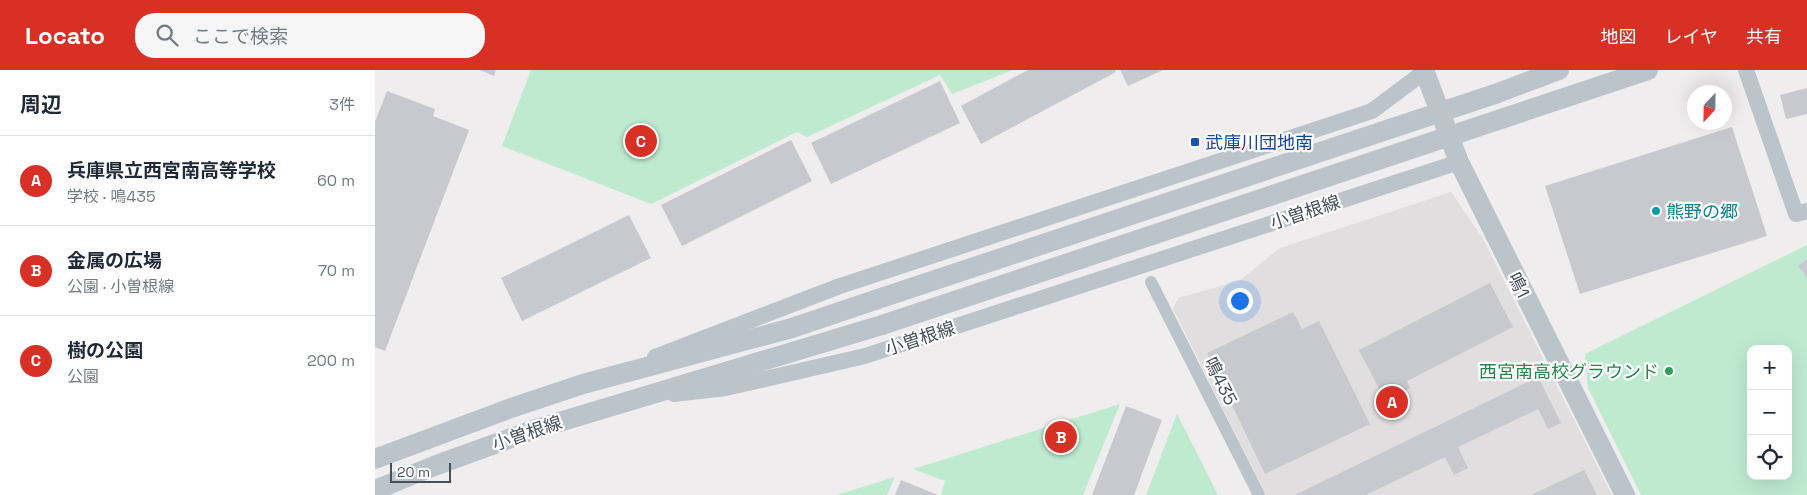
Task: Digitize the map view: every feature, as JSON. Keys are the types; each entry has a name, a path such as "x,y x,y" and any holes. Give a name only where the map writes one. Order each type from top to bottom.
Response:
{"street":[{"path":"583,384 792,328 1495,94 1559,70"},
{"path":"639,398 882,325 1648,70"},
{"path":"1747,70 1796,214 1807,211"},
{"name":"鳴1","path":"1424,71 1459,162 1625,495"},
{"name":"小曽根線","path":"375,459 511,408 583,384 840,286 1372,111 1424,71"},
{"name":"小曽根線","path":"375,490 434,466 536,429 639,398 725,388 865,356 1459,162"},
{"name":"鳴435","path":"1151,282 1259,495"}],"shaded area":[{"path":"1451,192 1482,237 1612,495 1266,495 1173,309 1178,298 1239,281 1280,248"}],"green space":[{"path":"531,70 1013,70 952,94 940,75 807,137 797,132 651,204 502,146"},
{"name":"西宮南高校グラウンド","path":"1807,245 1807,495 1641,495 1588,388 1585,354"},
{"path":"1120,404 1083,495 941,495 945,481 913,469"},
{"path":"1177,414 1218,495 1146,495"},
{"path":"895,477 887,495 836,495"}],"building":[{"path":"480,70 496,70 494,76"},
{"path":"1028,70 1115,70 1116,72 981,144 961,106"},
{"path":"1120,70 1163,70 1128,86"},
{"path":"940,81 960,123 831,184 811,143"},
{"path":"1807,88 1807,114 1786,119 1780,95"},
{"path":"387,91 435,109 433,116 469,130 385,351 375,347 375,122"},
{"name":"熊野の郷","path":"1732,127 1767,236 1580,294 1545,186 1722,130 1732,130"},
{"path":"791,140 812,181 682,246 661,205"},
{"path":"629,215 651,258 522,321 501,278"},
{"path":"1807,259 1807,278 1798,266"},
{"path":"1490,283 1513,327 1407,381 1410,388 1398,395 1394,388 1382,394 1359,350"},
{"path":"1293,312 1302,329 1319,321 1370,424 1265,474 1207,353"},
{"path":"1538,377 1561,423 1548,429 1538,409 1458,447 1468,468 1454,475 1445,457 1366,495 1295,495"},
{"path":"1126,406 1162,420 1134,495 1092,495"},
{"path":"1584,470 1597,495 1531,495"},
{"path":"901,480 938,495 895,495"}],"place":[{"name":"樹の公園","path":"641,141"},
{"name":"武庫川団地南","path":"1195,142"},
{"name":"熊野の郷","path":"1656,211"},
{"name":"西宮南高校グラウンド","path":"1669,371"},
{"name":"兵庫県立西宮南高等学校","path":"1392,402"},
{"name":"金属の広場","path":"1061,437"}]}
